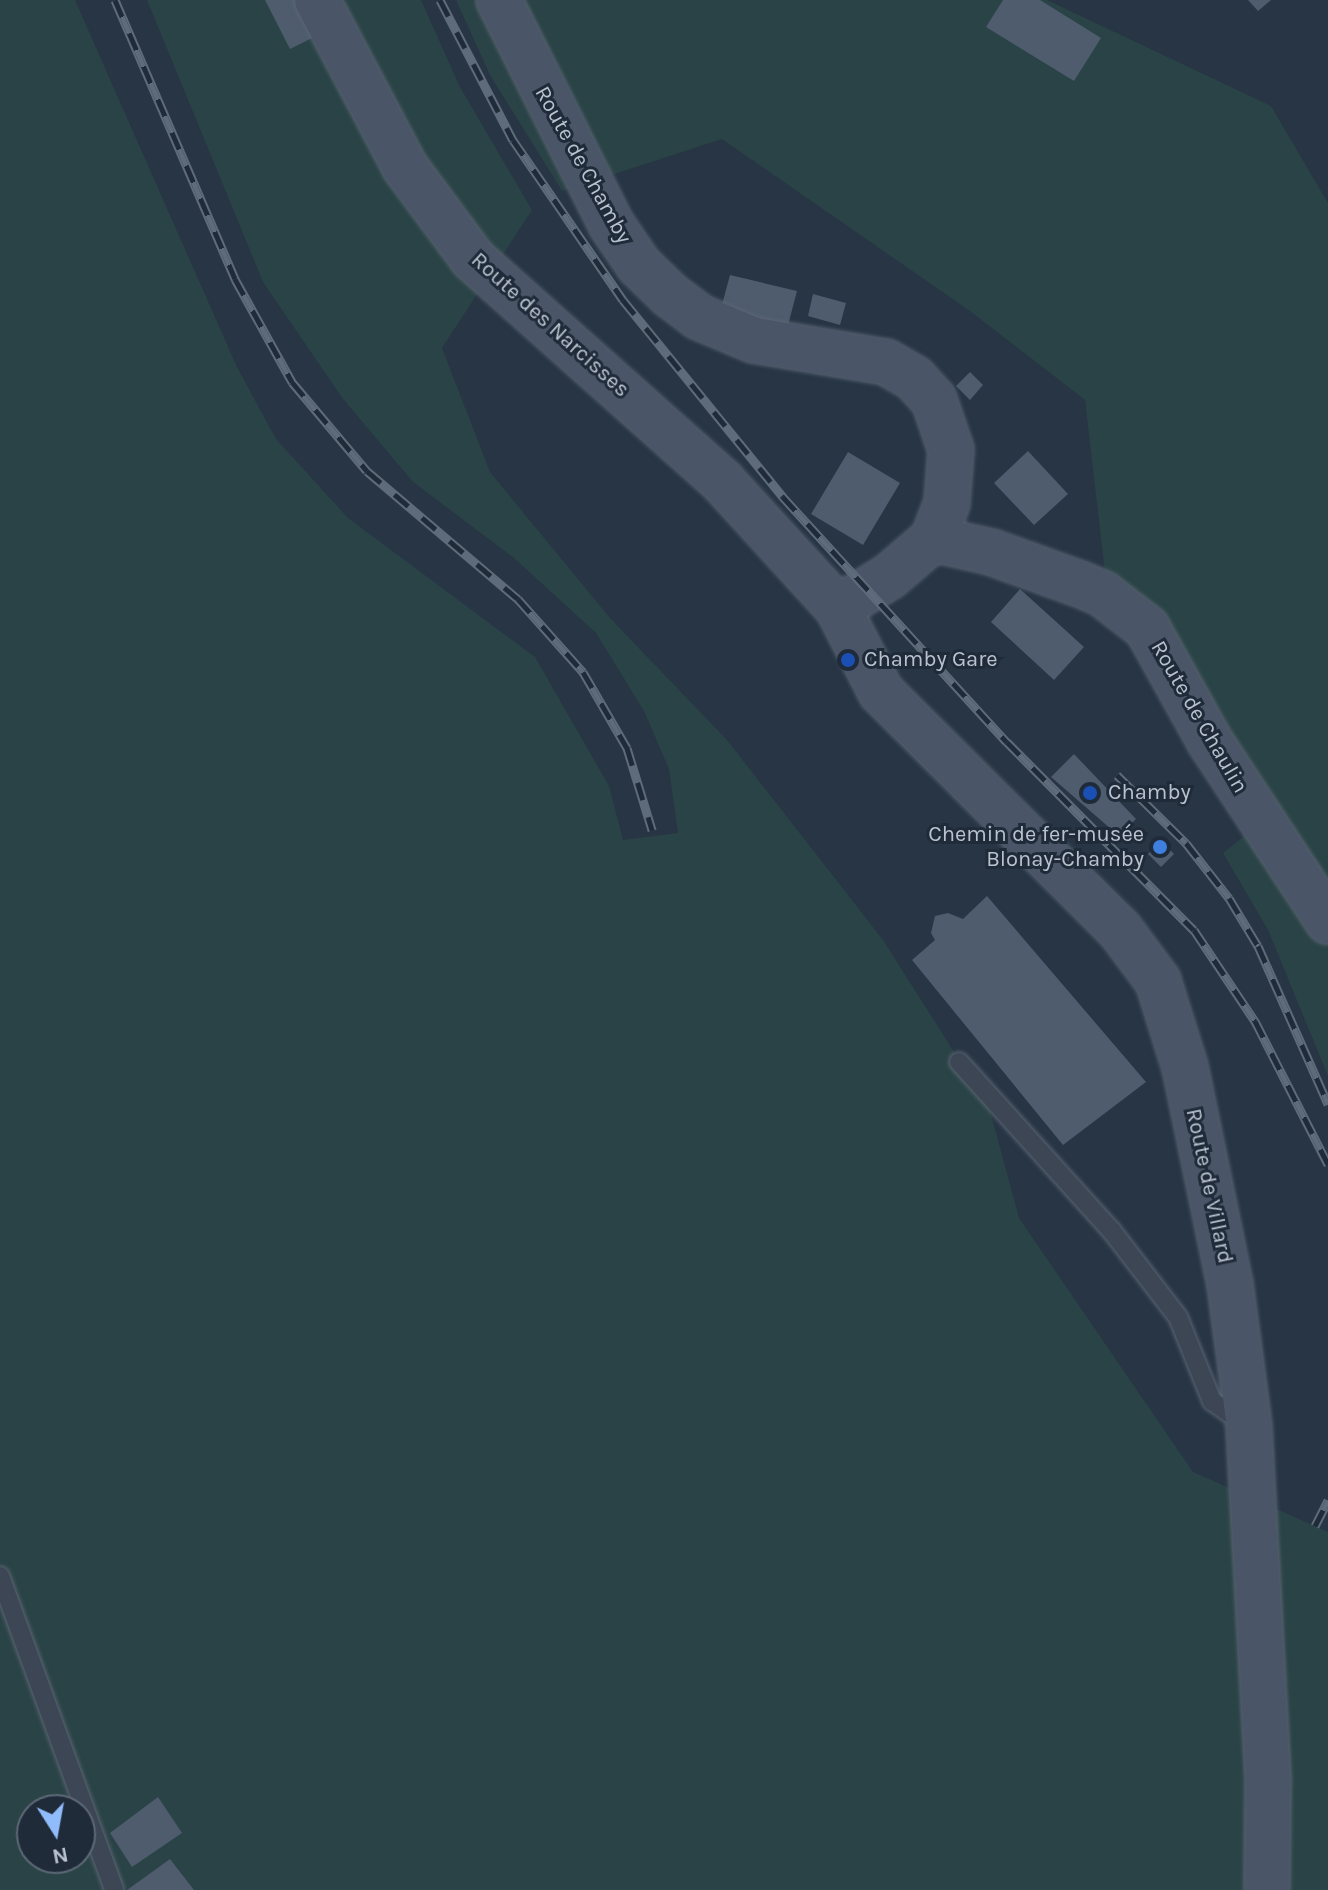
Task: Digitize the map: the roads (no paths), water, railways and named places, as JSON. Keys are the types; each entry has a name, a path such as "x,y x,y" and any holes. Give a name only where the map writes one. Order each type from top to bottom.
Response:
{"street":[{"name":"Route des Narcisses","path":"317,0 405,167 473,259 722,481 838,608"},
{"name":"Route de Chamby","path":"499,0 611,224 639,265 670,295 699,317 754,340 886,362 914,378 934,400 951,450 947,503 933,539 890,576 838,608"},
{"name":"Route de Chaulin","path":"933,539 991,552 1080,584 1103,594 1147,628 1174,669 1209,740 1328,921"},
{"name":"Route de Villard","path":"838,608 881,692 1120,930 1158,981 1185,1067 1230,1284 1249,1427 1268,1783 1267,1890"}],"lane":[{"path":"959,1062 1111,1230 1178,1317 1212,1401 1249,1427"},
{"path":"0,1576 114,1890"}],"railway":[{"path":"115,0 235,279 292,382 367,471 518,599 583,672 627,748 652,830"},
{"path":"440,0 513,140 623,300 783,497 1007,742 1194,930 1255,1021 1328,1164"},
{"path":"1117,775 1186,843 1229,898 1258,946 1328,1104"},
{"path":"1315,1526 1328,1500"}],"place":[{"name":"Chamby Gare","path":"848,660"},
{"name":"Chamby","path":"1090,793"},
{"name":"Chemin de fer-musée Blonay-Chamby","path":"1160,847"}]}
